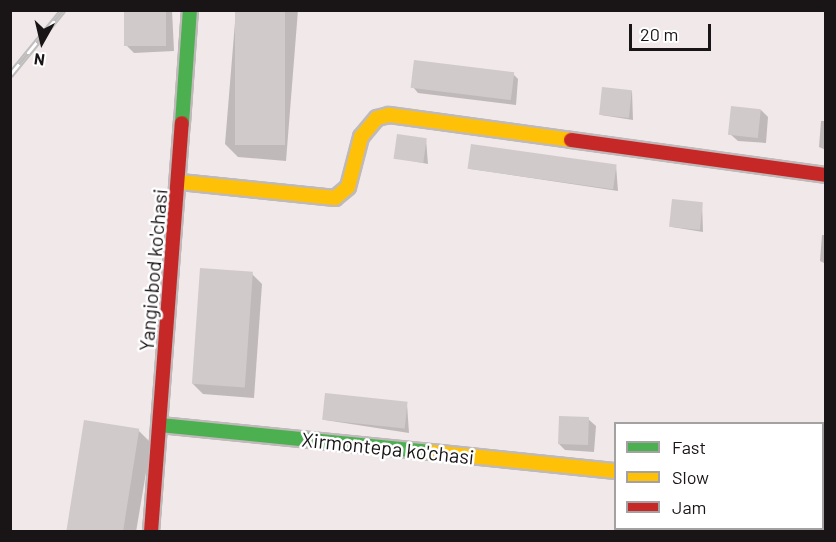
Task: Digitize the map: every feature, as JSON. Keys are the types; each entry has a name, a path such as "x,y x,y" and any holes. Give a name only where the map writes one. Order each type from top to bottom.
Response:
{"street":[{"name":"Yangiobod ko'chasi","path":"151,531 180,182 190,10"},
{"path":"180,182 335,198 348,187 361,137 370,124 389,115 825,175"},
{"name":"Xirmontepa ko'chasi","path":"160,425 614,471"}],"building":[{"path":"124,10 166,10 166,46 124,46"},
{"path":"235,10 285,10 285,145 235,145"},
{"path":"414,60 514,72 511,100 411,88"},
{"path":"602,87 632,90 629,118 599,115"},
{"path":"731,106 761,109 758,138 728,135"},
{"path":"397,134 427,138 423,163 394,159"},
{"path":"471,144 617,164 613,189 468,169"},
{"path":"672,199 703,202 700,230 669,227"},
{"path":"200,268 253,272 245,387 192,384"},
{"path":"325,393 408,402 405,429 322,420"},
{"path":"559,416 589,417 588,445 558,444"},
{"path":"84,420 139,429 123,532 66,532"}],"railway":[{"path":"10,75 63,10"}],"traffic: fast":[{"path":"182,123 190,10"},
{"path":"160,425 431,452"}],"traffic: slow":[{"path":"180,182 335,198 348,187 361,137 377,118 389,115 571,140"},
{"path":"431,452 614,471"}],"traffic: jam":[{"path":"151,532 182,123"},
{"path":"571,140 826,175"}]}
